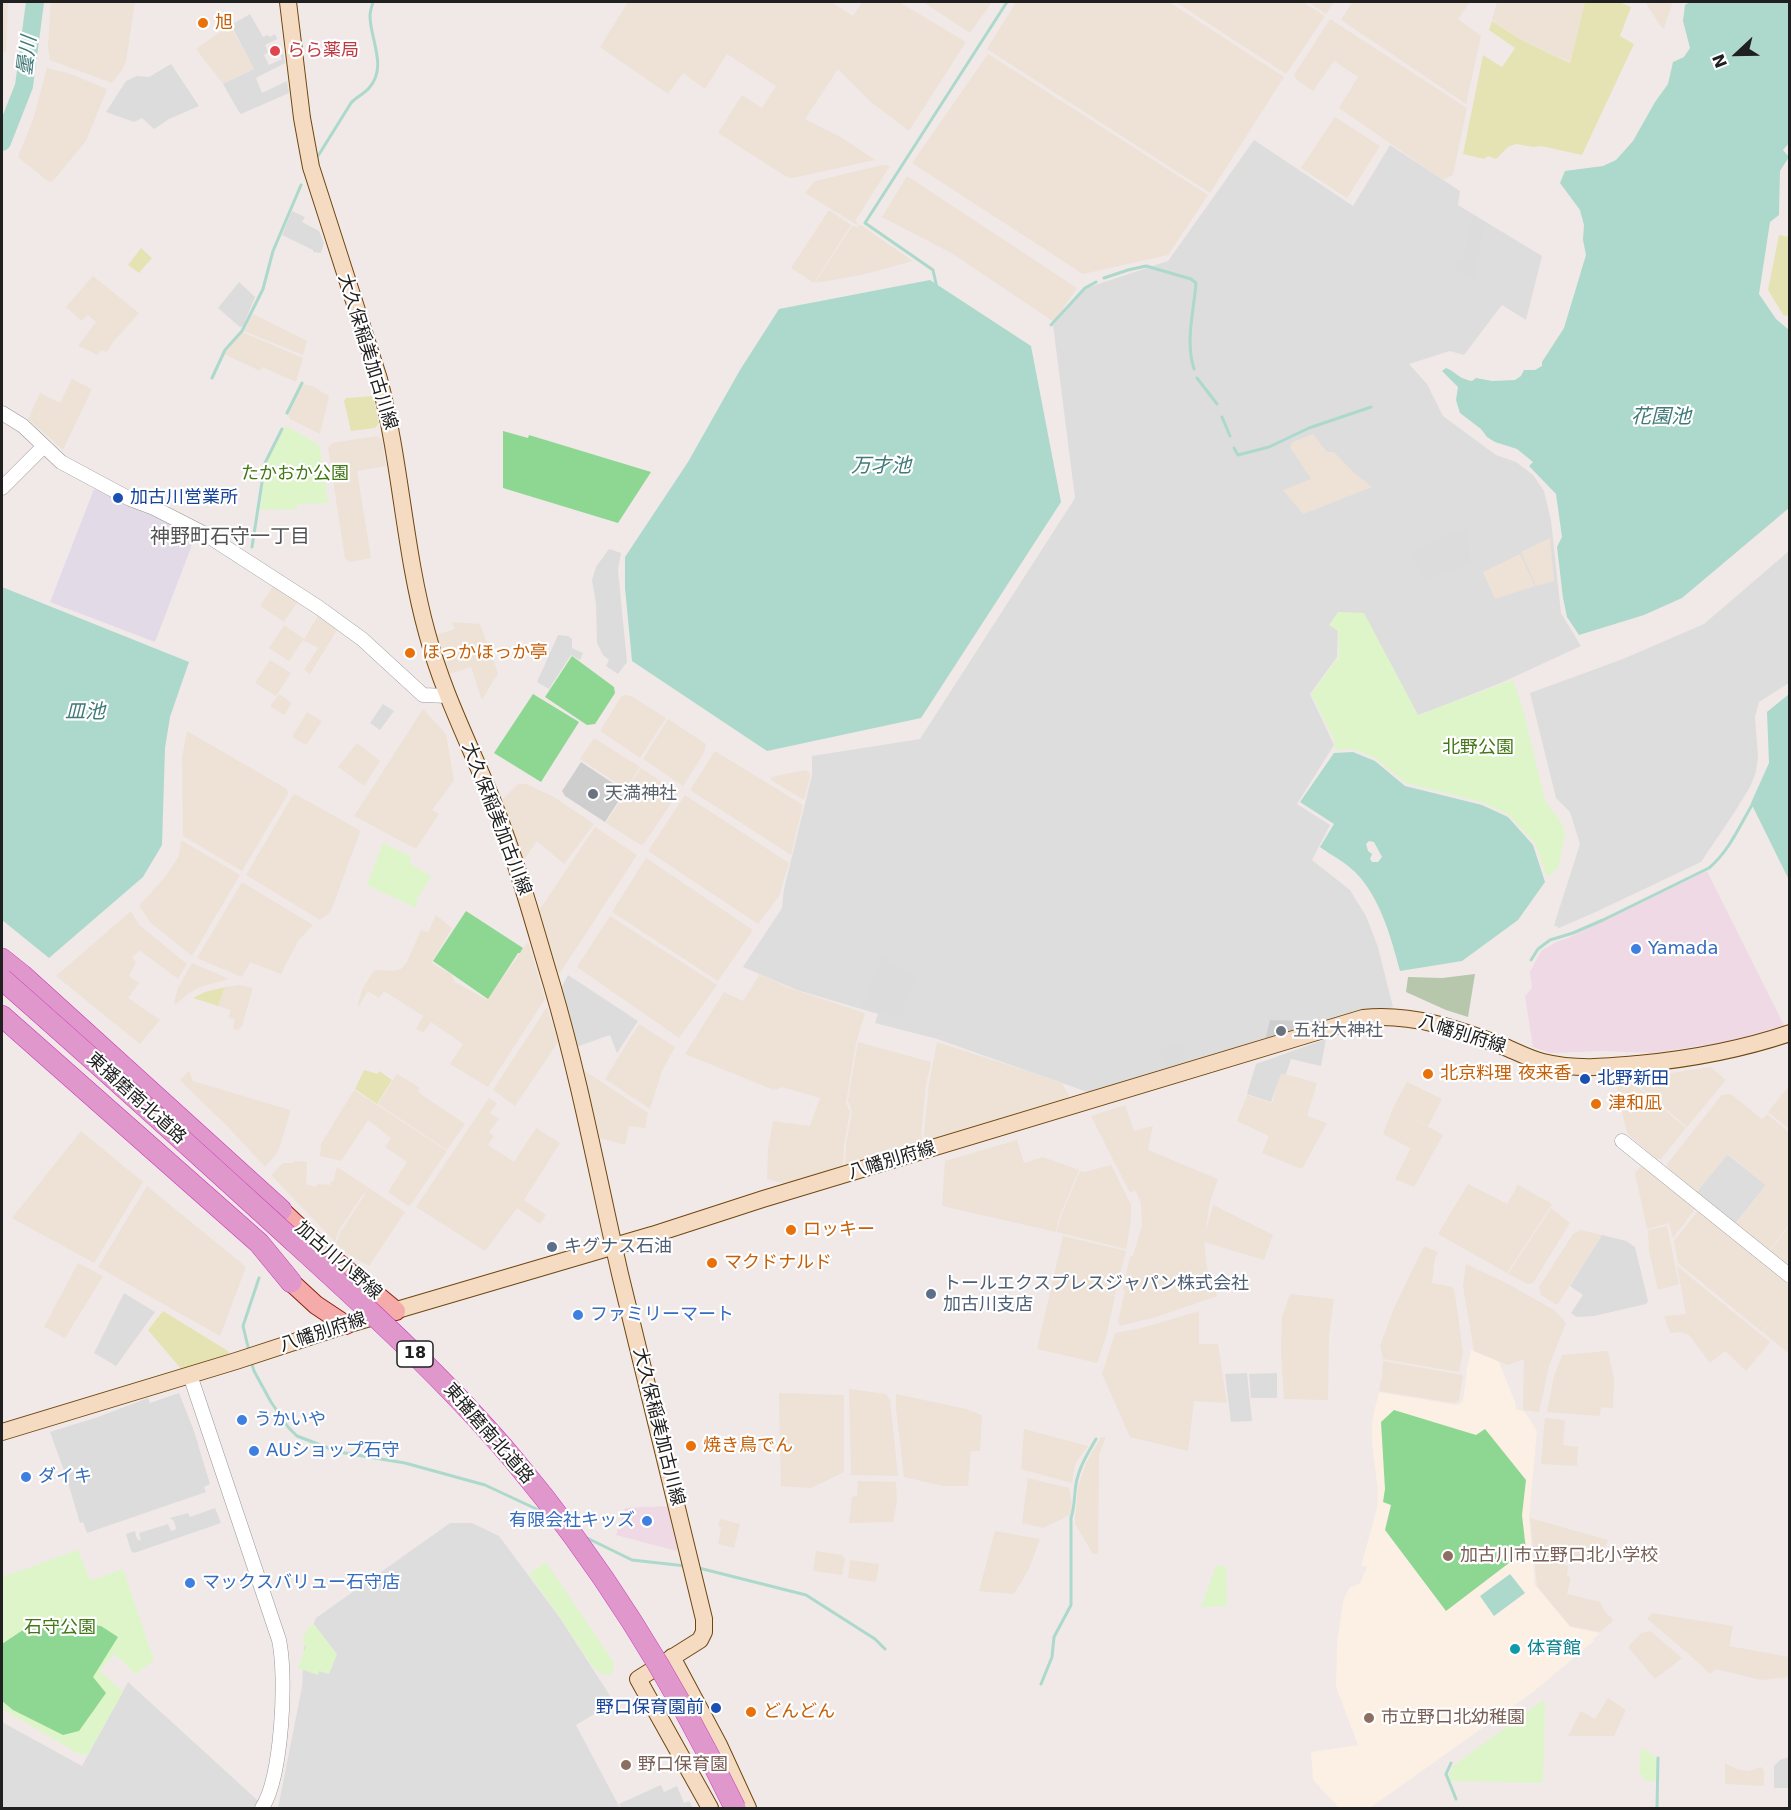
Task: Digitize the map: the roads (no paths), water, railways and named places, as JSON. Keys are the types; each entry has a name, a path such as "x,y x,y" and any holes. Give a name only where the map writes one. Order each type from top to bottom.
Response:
{"highway":[{"path":"2,959 281,1210"},
{"name":"東播磨南北道路","path":"2,979 360,1301 425,1363 477,1418 549,1504 632,1620 694,1727 735,1809"},
{"name":"東播磨南北道路","path":"2,998 287,1248 418,1370 483,1441 547,1518 625,1628 699,1757 723,1809"},
{"path":"2,1016 259,1243 291,1282"}],"main road":[{"name":"大久保稲美加古川線","path":"288,2 302,118 311,167 383,393 392,430 410,555 422,615 448,696 494,804 521,878 578,1082 614,1245 705,1625 700,1640 638,1679 710,1809"},
{"name":"八幡別府線","path":"2,1432 346,1325 1363,1018 1400,1017 1442,1025 1539,1061 1588,1068 1669,1061 1714,1054 1790,1033"},
{"name":"加古川小野線","path":"281,1210 331,1257 396,1311"},
{"path":"291,1282 316,1305 346,1325"},
{"path":"672,1657 714,1735 748,1809"}],"street":[{"path":"2,413 23,426 61,462 130,499 154,508 205,534 261,569 362,639 423,695 448,696"},
{"path":"2,488 44,446"},
{"path":"1623,1142 1790,1276"},
{"path":"190,1375 279,1640 283,1658 284,1684 272,1786 262,1809"}],"water":[{"name":"花園池","path":"1690,2 1789,2 1790,142 1783,150 1789,157 1780,171 1779,215 1770,222 1759,294 1776,319 1789,330 1789,508 1682,598 1644,615 1579,635 1567,617 1563,598 1557,547 1562,537 1556,494 1529,466 1533,462 1517,449 1487,437 1481,429 1460,413 1456,400 1458,387 1442,371 1446,368 1472,381 1476,378 1492,381 1515,380 1524,370 1535,370 1542,366 1542,362 1564,328 1586,255 1583,240 1584,225 1580,210 1560,183 1565,171 1603,166 1616,160 1633,141 1668,84 1673,62 1684,57 1690,48 1683,21 1685,5"},
{"name":"万才池","path":"930,280 1031,346 1061,502 921,718 767,751 632,661 625,588 625,557 688,462 740,370 779,309"},
{"name":"皿池","path":"2,587 189,662 170,717 165,748 162,845 143,877 49,958 2,920"},
{"path":"1789,694 1789,880 1751,803 1769,763 1767,712"},
{"path":"1353,752 1375,761 1405,786 1482,805 1508,817 1533,845 1545,882 1518,920 1462,961 1400,971 1378,905 1364,882 1351,868 1320,847 1334,824 1300,802 1334,753","holes":["1369,841 1374,842 1382,857 1378,862 1372,862 1370,859 1372,854 1368,851 1366,844"]},
{"path":"1510,1574 1525,1593 1494,1616 1480,1596"}],"waterway":[{"name":"曇川","path":"2,142 24,86 35,2"},
{"path":"318,156 351,103 367,90 374,80 378,62 370,16 373,2"},
{"path":"937,288 933,270 865,223 1007,2"},
{"path":"212,378 225,350 242,331 263,289 273,251 301,185"},
{"path":"1104,278 1146,266 1191,279 1196,283 1190,337 1194,369"},
{"path":"1051,325 1085,288 1096,282"},
{"path":"1197,378 1217,404"},
{"path":"287,413 302,383"},
{"path":"1234,448 1238,455 1269,447 1309,428 1371,407"},
{"path":"1222,417 1230,436"},
{"path":"252,547 265,463 282,429"},
{"path":"1531,960 1538,949 1550,940 1603,920 1709,868 1728,846 1752,805"},
{"path":"249,1351 243,1326 259,1278"},
{"path":"251,1361 271,1402 297,1436 339,1452 405,1463 485,1485 545,1513"},
{"path":"1041,1684 1052,1657 1054,1637 1071,1605 1071,1518 1076,1484 1082,1466 1096,1439"},
{"path":"587,1538 632,1560 686,1566"},
{"path":"695,1567 806,1595 875,1639 885,1649 877,1641"},
{"path":"1657,1808 1658,1758"},
{"path":"1451,1763 1446,1774 1456,1799"}],"place":[{"name":"旭","path":"203,23"},
{"name":"らら薬局","path":"275,51"},
{"name":"加古川営業所","path":"118,498"},
{"name":"ほっかほっか亭","path":"410,653"},
{"name":"天満神社","path":"593,794"},
{"name":"Yamada","path":"1636,949"},
{"name":"五社大神社","path":"1281,1031"},
{"name":"北京料理 夜来香","path":"1428,1074"},
{"name":"北野新田","path":"1585,1079"},
{"name":"津和凪","path":"1596,1104"},
{"name":"ロッキー","path":"791,1230"},
{"name":"キグナス石油","path":"552,1247"},
{"name":"マクドナルド","path":"712,1263"},
{"name":"トールエクスプレスジャパン株式会社 加古川支店","path":"931,1294"},
{"name":"ファミリーマート","path":"578,1315"},
{"name":"うかいや","path":"242,1420"},
{"name":"焼き鳥でん","path":"691,1446"},
{"name":"AUショップ石守","path":"254,1451"},
{"name":"ダイキ","path":"26,1477"},
{"name":"有限会社キッズ","path":"647,1521"},
{"name":"加古川市立野口北小学校","path":"1448,1556"},
{"name":"マックスバリュー石守店","path":"190,1583"},
{"name":"体育館","path":"1515,1649"},
{"name":"野口保育園前","path":"716,1708"},
{"name":"どんどん","path":"751,1712"},
{"name":"市立野口北幼稚園","path":"1369,1718"},
{"name":"野口保育園","path":"626,1765"}],"district":[{"name":"神野町石守一丁目","path":"230,538"}],"park label":[{"name":"たかおか公園","path":"295,474"},
{"name":"北野公園","path":"1478,748"},
{"name":"石守公園","path":"60,1628"}]}
